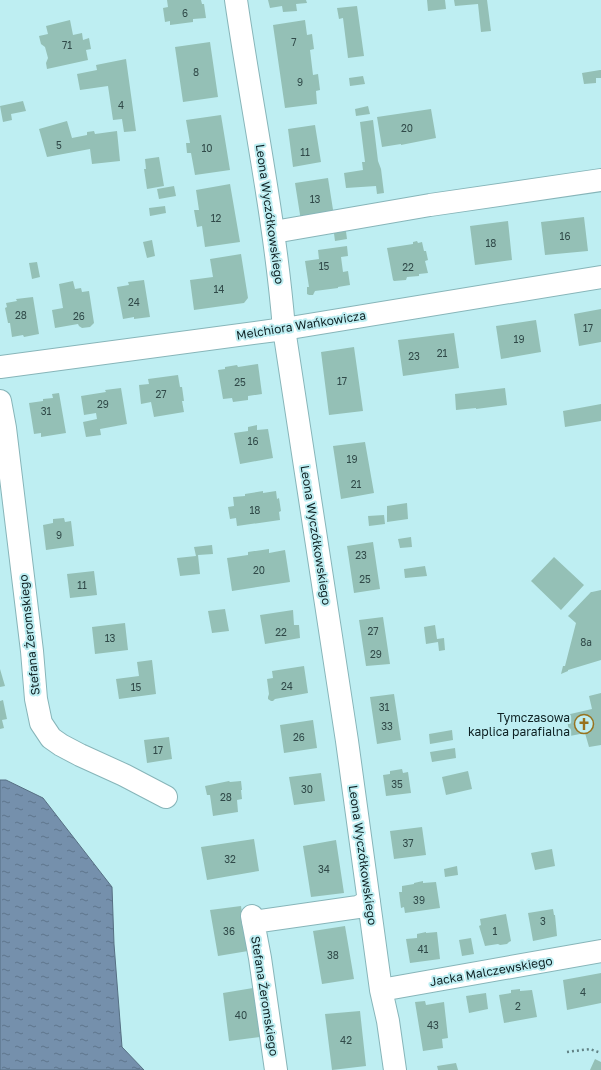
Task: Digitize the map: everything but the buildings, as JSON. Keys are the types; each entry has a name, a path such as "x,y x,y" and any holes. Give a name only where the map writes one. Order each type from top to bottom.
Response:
{"street":[{"name":"Leona Wyczółkowskiego","path":"236,0 274,232 284,329 346,733 381,990 388,1021 395,1070"},
{"path":"274,232 430,205 601,180"},
{"name":"Melchiora Wańkowicza","path":"0,366 284,329 601,276"},
{"name":"Stefana Żeromskiego","path":"0,400 6,428 7,498 32,651 36,699 41,723 51,738 61,745 166,797"},
{"name":"Stefana Żeromskiego","path":"276,1070 260,958 252,919 358,907 369,901"},
{"name":"Jacka Malczewskiego","path":"381,990 601,951"}],"path":[{"path":"567,1052 590,1049 601,1053"}],"water":[{"path":"0,780 6,780 43,798 112,887 114,944 122,1047 144,1070 0,1070"}],"place":[{"name":"Tymczasowa kaplica parafialna","path":"584,724"}]}
